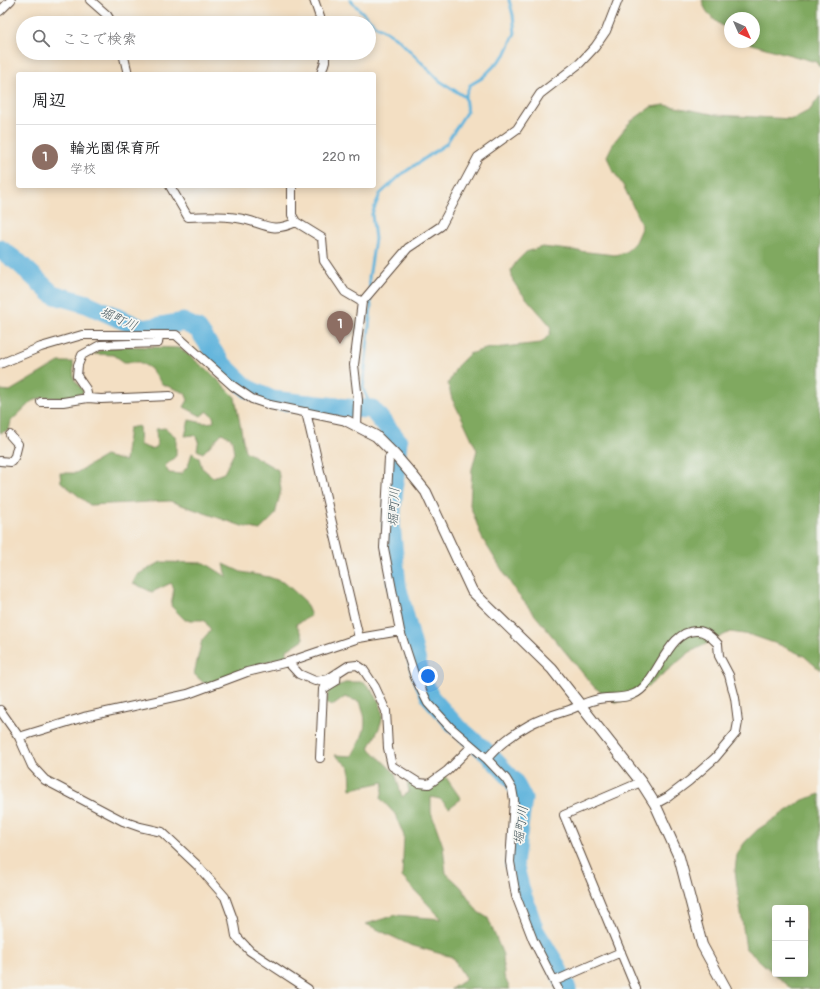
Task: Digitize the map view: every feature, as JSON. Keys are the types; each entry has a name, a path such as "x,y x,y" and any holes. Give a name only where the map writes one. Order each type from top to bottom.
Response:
{"street":[{"path":"0,11 11,0"},
{"path":"90,0 108,16"},
{"path":"314,0 320,16"},
{"path":"357,426 358,400 354,365 362,302 408,248 441,226 478,157 517,129 540,94 580,63 595,47 606,31 618,0"},
{"path":"125,60 128,72"},
{"path":"322,72 325,60"},
{"path":"171,188 188,216 239,218 270,227 285,227 296,222"},
{"path":"292,188 292,215 296,222 322,238 324,260 345,292 362,302"},
{"path":"0,364 41,347 82,335 176,335 228,381 252,398 270,405 347,421 376,436 395,455 426,492 472,591 552,669 641,782 655,804 679,857 702,945 726,989"},
{"path":"88,398 86,389 77,376 78,365 82,355 100,344 158,343 160,335"},
{"path":"41,402 63,402 88,398 101,399 170,396"},
{"path":"306,412 359,638"},
{"path":"0,461 11,462 15,456 18,444 10,435"},
{"path":"395,455 389,458 384,548 400,631 415,677 428,703 450,727 487,759 506,779 512,789 514,800 510,862 516,896 533,940 557,985 570,974 621,952"},
{"path":"19,737 84,717 188,694 247,672 288,662 359,638 400,631"},
{"path":"487,759 496,748 529,724 595,700 622,698 634,694 646,685 674,642 686,632 699,631 708,635 718,644 719,656 728,675 735,698 738,722 736,733 715,758 689,781 668,797 655,804"},
{"path":"288,662 298,674 315,681 328,679 348,666 357,665 363,669 376,687 386,711 388,748 392,766 419,783 429,784 447,771 472,746"},
{"path":"320,758 324,689 336,681 337,673"},
{"path":"0,710 19,737 32,766 45,780 123,821 162,832 197,865 225,897 233,919 236,936 250,952 308,989"},
{"path":"636,989 564,815 641,782"}],"green space":[{"path":"702,0 820,0 820,68 816,62 760,46 760,12 724,12 724,27 709,14"},
{"path":"820,96 820,670 804,656 780,645 751,635 730,632 690,652 635,697 627,701 615,702 594,687 516,592 482,538 470,505 472,469 477,450 452,399 448,384 457,366 469,354 485,349 541,343 550,334 551,326 519,290 513,281 511,270 526,252 542,247 615,255 626,252 635,242 642,226 624,187 612,169 607,156 614,142 630,122 651,107 665,105 717,115 793,119 810,110"},
{"path":"118,346 180,348 213,375 235,397 245,451 278,470 281,490 275,515 260,530 242,526 170,501 90,505 61,482 60,473 76,473 105,456 125,461 129,428 139,426 140,445 151,449 157,447 156,429 165,428 176,437 176,456 165,466 169,473 181,474 188,466 192,453 199,458 202,468 213,477 224,473 234,453 232,439 222,433 203,453 197,450 199,440 194,435 185,436 189,420 204,423 214,422 213,416 207,411 201,416 184,407 188,400 185,393 162,384 150,368 139,362 124,362 114,355 94,354 99,351"},
{"path":"59,362 73,362 74,379 84,392 70,399 45,397 32,401 11,421 9,430 0,433 0,390 10,391"},
{"path":"161,562 205,563 227,577 224,564 241,572 269,577 285,583 305,601 311,616 296,624 304,639 287,650 287,656 254,666 206,685 194,674 202,640 211,630 204,620 185,620 171,606 174,588 171,583 152,592 133,583 137,575"},
{"path":"348,682 364,682 380,703 382,718 377,733 369,748 395,773 402,797 409,792 407,780 418,787 430,789 445,776 461,799 449,808 440,799 431,797 431,812 443,846 446,873 461,887 478,912 488,918 503,955 504,976 510,989 451,989 466,979 452,957 410,945 366,924 396,915 442,919 402,877 404,836 395,814 381,799 384,782 351,789 350,768 335,755 352,756 364,730 365,718 360,702 345,697 334,705 326,704 329,689"},
{"path":"820,794 820,989 792,989 778,977 808,977 808,905 772,905 772,972 746,949 735,871 737,854 745,842 757,830 803,800"}],"waterway":[{"path":"350,0 366,16"},
{"path":"370,289 369,278 375,239 372,214 380,194 402,174 446,144 467,111 465,97 470,85 482,78 505,55 515,33 513,15 509,0"},
{"path":"376,26 398,39 440,81 465,97"},
{"name":"堀町川","path":"0,249 19,263 52,294 87,304 143,329 183,322 198,329 221,363 248,389 272,400 347,408 372,409 398,441 391,524 397,586 420,673 430,697 455,725 485,751 513,780 523,799 514,864 521,891 535,931 556,965 567,989"},
{"path":"370,294 371,307 363,389 372,409"}],"place":[{"name":"輪光園保育所","path":"340,344"}]}
